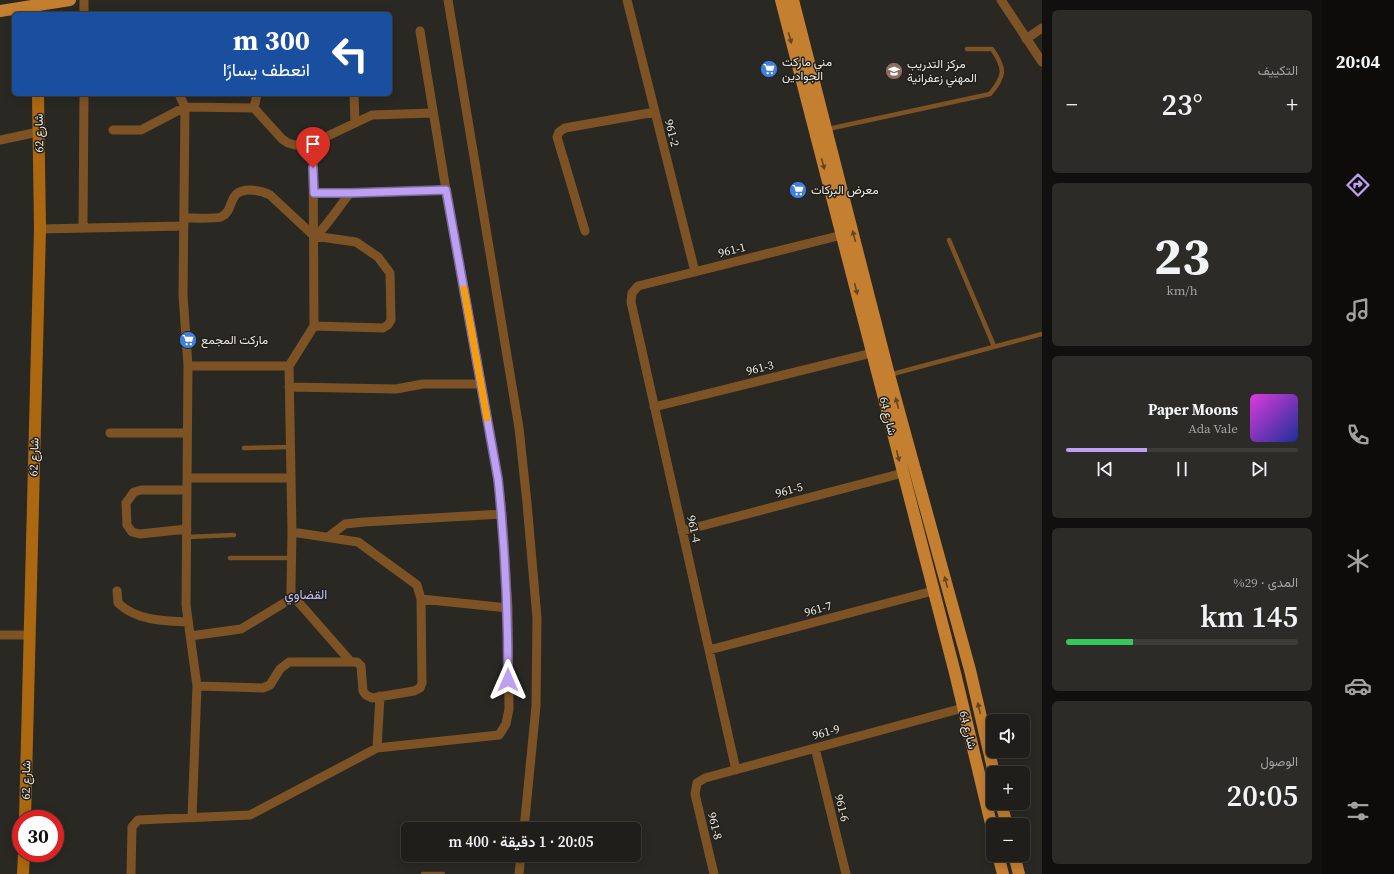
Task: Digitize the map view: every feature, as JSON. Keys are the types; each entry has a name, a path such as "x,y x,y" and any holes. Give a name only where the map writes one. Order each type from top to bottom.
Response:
{"main road":[{"path":"0,11 39,10 70,0"},
{"name":"شارع 64","path":"781,0 934,591 990,818"},
{"name":"شارع 64","path":"793,0 889,375 968,662 992,766"},
{"path":"1000,862 1003,874"},
{"path":"1015,862 1018,874"}],"street":[{"path":"84,0 84,12"},
{"path":"448,0 519,428 527,503 537,618 536,698 525,822"},
{"name":"961-2","path":"627,0 695,272"},
{"path":"1001,0 1042,62"},
{"path":"1026,39 1042,28"},
{"path":"131,874 132,827 138,820 250,815 377,748 499,735 506,724 509,709 508,608 502,514 498,479 446,190 420,31"},
{"name":"شارع 62","path":"25,810 40,229 38,96"},
{"path":"83,228 84,96"},
{"path":"180,96 185,107 183,295 188,366 186,605 197,686 192,818"},
{"path":"254,108 257,96"},
{"path":"354,96 355,123"},
{"path":"113,130 141,130 185,107 254,108 282,139 288,143 296,144 313,143 372,116 433,113"},
{"path":"585,231 557,137 559,132 565,128 655,112"},
{"path":"0,140 38,132"},
{"path":"313,143 315,236 314,326 289,366 292,532 291,593 351,662"},
{"path":"40,229 184,222 220,217 227,213 234,195 242,190 262,190 270,195 315,236 356,242 378,257 390,273 391,320 388,325 383,328 314,326"},
{"path":"314,193 446,190"},
{"path":"315,236 326,225 350,193"},
{"name":"961-1","path":"632,293 638,286 842,235"},
{"name":"961-4","path":"632,293 631,302 736,770"},
{"name":"961-3","path":"654,407 872,353"},
{"path":"188,366 289,366"},
{"path":"289,387 396,389 423,384 481,384"},
{"path":"110,433 187,433"},
{"name":"961-5","path":"682,531 903,472"},
{"path":"187,478 291,478"},
{"path":"187,490 141,490 134,492 126,503 127,525 132,532 140,534 187,533"},
{"path":"328,537 345,524 502,514"},
{"path":"197,686 263,688 270,685 280,669 289,662 356,662 361,666 363,691 366,695 372,698 414,691 420,688 422,683 421,599 417,585 358,542 292,532"},
{"path":"117,591 118,603 124,609 158,621 188,622"},
{"name":"961-7","path":"709,650 934,591"},
{"path":"190,636 240,629 294,597"},
{"path":"421,599 508,608"},
{"path":"0,635 30,634"},
{"path":"377,748 380,696"},
{"name":"961-9","path":"697,783 705,778 963,708"},
{"name":"961-6","path":"815,748 846,874"},
{"name":"961-8","path":"697,783 695,794 714,874"},
{"path":"23,874 24,862"},
{"path":"519,874 520,862"}],"lane":[{"path":"826,130 990,94 999,84 1003,73 1000,60 992,50 967,49"},
{"path":"949,240 994,346"},
{"path":"889,375 1042,334"},
{"path":"244,448 291,447"},
{"path":"187,533 234,535"},
{"path":"230,558 292,558"},
{"path":"423,874 443,874"}],"slow traffic":[{"path":"464,289 487,418"}],"place":[{"name":"مني ماركت الجوادين","path":"769,69"},
{"name":"مركز التدريب المهني زعفرانية","path":"894,71"},
{"name":"معرض البركات","path":"798,190"},
{"name":"ماركت المجمع","path":"188,340"}],"district":[{"name":"القضاوي","path":"306,594"}],"route":[{"path":"313,168 314,193 446,190 498,479 502,514 508,608 508,680"}]}
